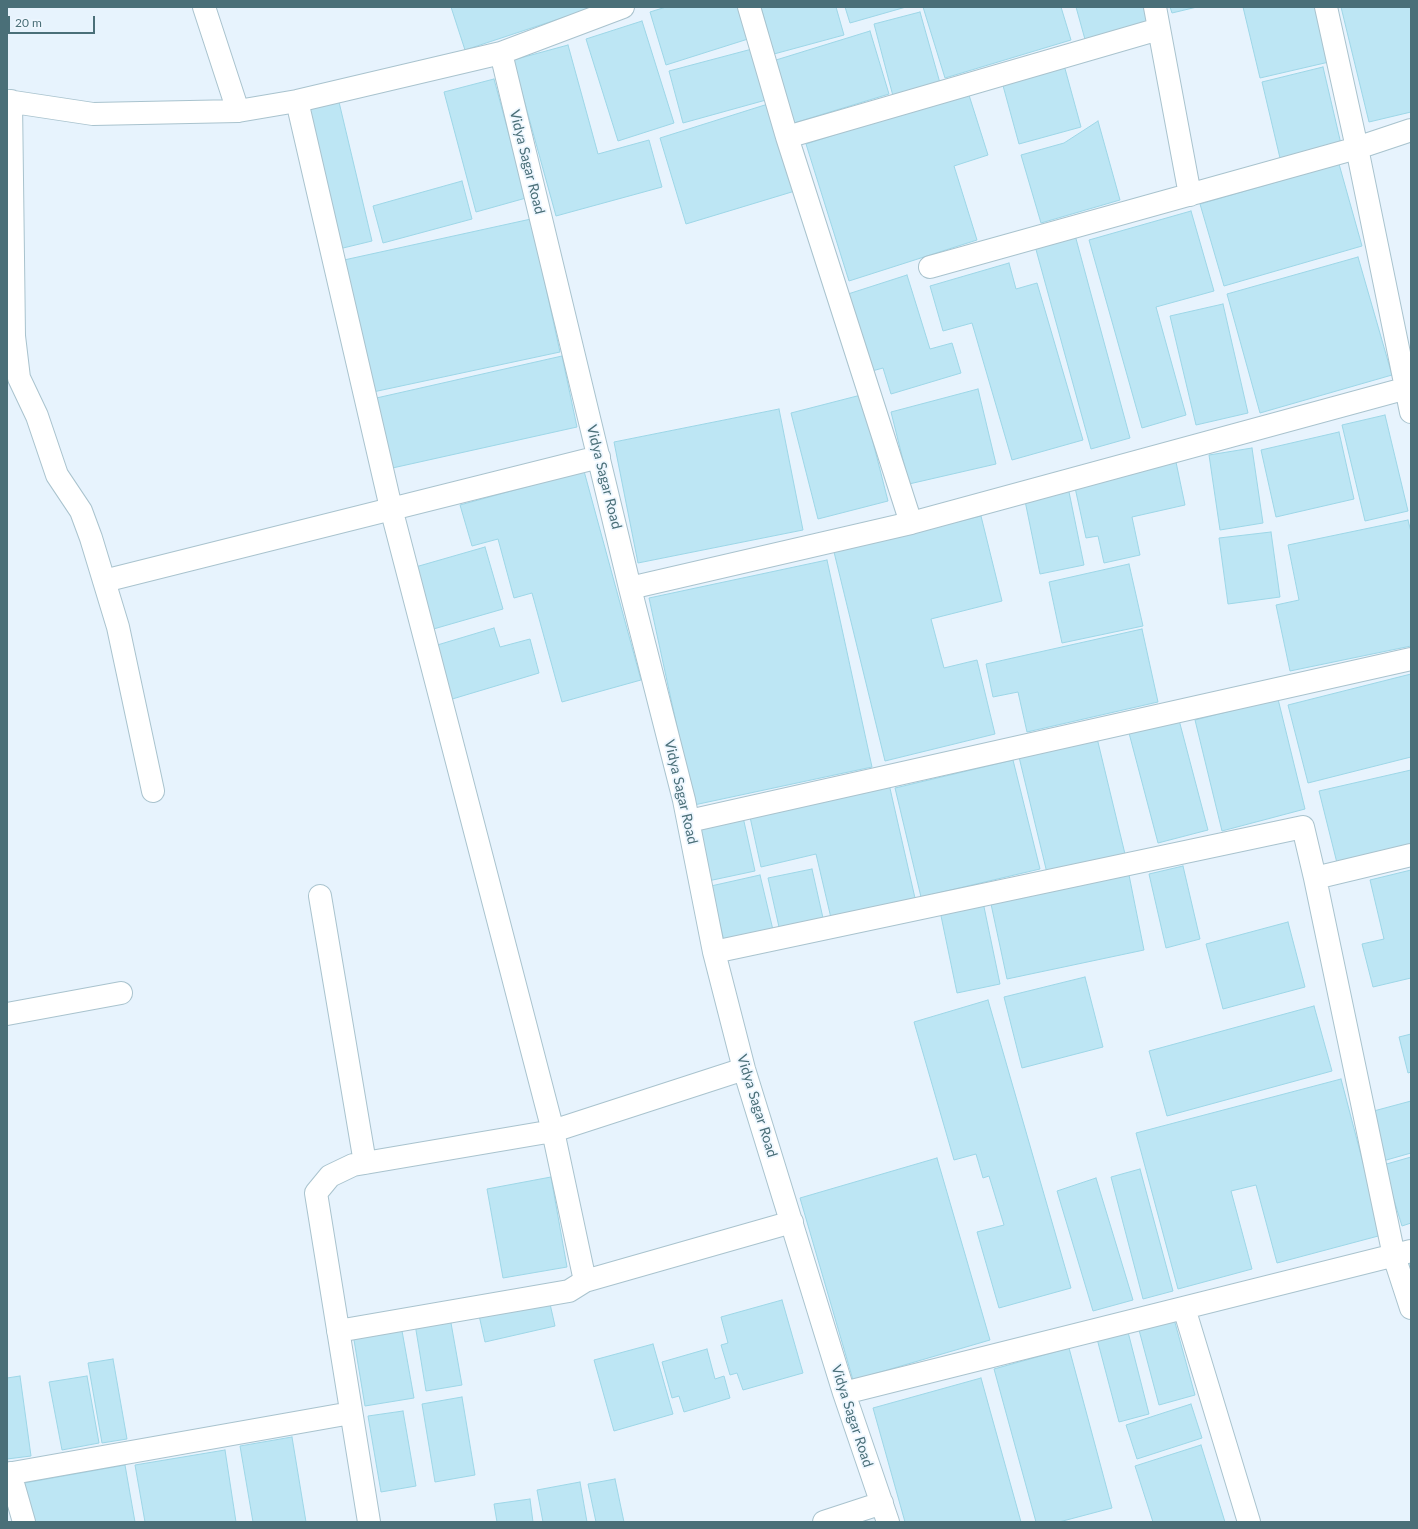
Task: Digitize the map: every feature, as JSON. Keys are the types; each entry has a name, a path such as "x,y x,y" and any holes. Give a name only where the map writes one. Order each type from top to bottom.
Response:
{"street":[{"path":"204,7 238,111"},
{"path":"153,791 118,627 104,581 81,511 57,475 37,416 19,378 14,336 9,101 93,114 238,111 297,101 501,54 602,11 623,7"},
{"path":"750,7 787,137 911,523"},
{"path":"1155,7 1190,195"},
{"path":"1326,7 1408,388 1411,412"},
{"path":"787,137 1160,30"},
{"name":"Vidya Sagar Road","path":"501,54 630,588 689,821 714,952 744,1069 844,1393 885,1512"},
{"path":"297,101 391,508 553,1131 585,1281"},
{"path":"930,266 1357,148 1411,130"},
{"path":"630,588 911,523 1408,388"},
{"path":"104,581 599,457"},
{"path":"689,821 1411,659"},
{"path":"714,952 1302,827 1402,1253 1411,1308"},
{"path":"1315,878 1411,855"},
{"path":"320,896 365,1163"},
{"path":"7,1014 121,993"},
{"path":"369,1522 316,1193 330,1176 353,1166 365,1163 553,1131 744,1069"},
{"path":"338,1331 569,1291 585,1281 792,1222"},
{"path":"844,1393 1402,1253"},
{"path":"1184,1308 1249,1522"},
{"path":"24,1522 9,1474 351,1413"},
{"path":"824,1522 885,1512"}],"building":[{"path":"451,7 588,7 589,9 465,50"},
{"path":"666,7 738,7 748,39 666,65 650,12"},
{"path":"761,7 836,7 844,35 774,54"},
{"path":"845,7 906,7 850,23"},
{"path":"923,7 1061,7 1071,40 945,78"},
{"path":"1076,7 1148,7 1153,26 1086,43"},
{"path":"1170,7 1197,7 1172,13"},
{"path":"1243,7 1316,7 1329,62 1260,78"},
{"path":"1341,7 1411,7 1411,112 1369,122"},
{"path":"920,12 940,83 893,96 874,24"},
{"path":"642,21 674,123 618,141 586,39"},
{"path":"870,31 889,94 794,123 776,60"},
{"path":"568,45 598,154 649,140 662,187 556,216 513,60"},
{"path":"752,49 766,100 683,123 669,71"},
{"path":"1064,65 1081,127 1019,144 1002,82"},
{"path":"1323,67 1341,144 1280,158 1262,82"},
{"path":"494,79 526,198 476,212 444,92"},
{"path":"968,92 988,155 954,166 977,240 849,281 806,144"},
{"path":"339,102 372,241 339,249 305,110"},
{"path":"768,104 795,191 686,224 660,138"},
{"path":"1098,121 1120,200 1041,223 1021,155 1064,143"},
{"path":"1339,164 1362,246 1224,286 1200,204"},
{"path":"462,181 472,219 383,243 373,206"},
{"path":"1191,211 1214,291 1156,307 1186,415 1142,428 1089,240"},
{"path":"531,219 560,352 373,392 344,260"},
{"path":"1075,235 1130,438 1091,449 1035,246"},
{"path":"1358,257 1392,375 1260,413 1227,294"},
{"path":"1009,263 1016,289 1037,283 1083,440 1012,460 972,323 943,331 930,286"},
{"path":"907,275 930,349 952,343 961,373 891,394 883,368 872,371 848,294"},
{"path":"1223,304 1248,413 1196,425 1170,316"},
{"path":"562,356 577,427 388,469 372,399"},
{"path":"978,389 996,464 909,484 891,412"},
{"path":"861,395 888,501 818,519 791,413"},
{"path":"779,409 803,530 638,563 614,442"},
{"path":"1385,415 1408,511 1365,521 1342,425"},
{"path":"1339,432 1354,499 1276,517 1261,450"},
{"path":"1252,448 1263,523 1220,530 1209,455"},
{"path":"1176,462 1185,505 1132,517 1140,555 1104,563 1098,536 1086,538 1074,483"},
{"path":"584,471 641,680 562,702 532,593 514,598 498,539 472,546 460,505"},
{"path":"1068,487 1084,565 1040,574 1024,496"},
{"path":"981,516 1002,601 931,619 944,668 977,660 995,734 885,761 834,552"},
{"path":"1408,520 1411,532 1411,646 1290,671 1276,605 1299,600 1288,545"},
{"path":"1271,532 1280,597 1228,604 1219,538"},
{"path":"485,547 503,609 430,630 412,568"},
{"path":"827,560 872,767 694,805 649,598"},
{"path":"1129,564 1143,626 1062,643 1049,582"},
{"path":"494,628 500,647 530,639 539,673 449,700 434,646"},
{"path":"1142,629 1158,702 1027,732 1018,692 993,697 986,664"},
{"path":"1411,674 1411,757 1308,783 1288,705"},
{"path":"1278,699 1305,809 1222,831 1195,720"},
{"path":"1179,720 1208,830 1158,843 1129,733"},
{"path":"1097,738 1125,854 1047,873 1019,757"},
{"path":"1013,760 1040,869 921,897 895,788"},
{"path":"1411,770 1411,845 1337,863 1319,791"},
{"path":"889,784 915,898 831,918 816,854 761,867 750,817"},
{"path":"743,817 755,871 708,881 696,827"},
{"path":"1183,866 1200,939 1166,948 1149,874"},
{"path":"812,869 823,918 779,927 768,878"},
{"path":"1411,870 1411,978 1373,987 1362,944 1384,939 1370,880"},
{"path":"760,875 773,930 724,941 711,886"},
{"path":"1129,875 1144,950 1007,979 991,904"},
{"path":"983,902 1000,984 957,993 940,911"},
{"path":"1288,922 1305,987 1223,1009 1206,944"},
{"path":"1085,977 1103,1047 1022,1068 1004,997"},
{"path":"988,1000 1071,1288 999,1308 977,1232 1004,1225 989,1176 983,1178 976,1154 954,1160 914,1022"},
{"path":"1314,1006 1332,1071 1167,1116 1149,1051"},
{"path":"1411,1034 1411,1072 1408,1073 1399,1037"},
{"path":"1341,1079 1382,1235 1277,1263 1256,1185 1231,1191 1252,1269 1178,1289 1136,1133"},
{"path":"1411,1101 1411,1153 1383,1161 1370,1112"},
{"path":"1411,1157 1411,1223 1402,1226 1383,1165"},
{"path":"937,1158 990,1340 853,1380 800,1198"},
{"path":"1140,1169 1173,1291 1143,1299 1111,1177"},
{"path":"551,1177 567,1267 503,1278 487,1189"},
{"path":"1096,1178 1133,1300 1093,1311 1057,1191"},
{"path":"1411,1254 1411,1275 1406,1256"},
{"path":"546,1286 555,1326 485,1342 476,1302"},
{"path":"782,1300 803,1373 743,1390 737,1373 730,1375 721,1345 728,1343 721,1317"},
{"path":"448,1306 462,1385 426,1391 413,1312"},
{"path":"399,1314 414,1398 365,1406 351,1322"},
{"path":"1174,1319 1195,1395 1159,1405 1139,1330"},
{"path":"1127,1328 1149,1414 1119,1422 1096,1335"},
{"path":"653,1344 673,1414 614,1431 594,1360"},
{"path":"1069,1348 1112,1508 1059,1522 1036,1522 994,1369"},
{"path":"707,1349 715,1379 724,1376 730,1398 684,1412 679,1396 672,1398 662,1362"},
{"path":"113,1359 127,1439 102,1443 88,1363"},
{"path":"20,1376 31,1456 7,1459 7,1378"},
{"path":"87,1376 99,1443 62,1450 49,1382"},
{"path":"981,1378 1021,1522 905,1522 873,1408"},
{"path":"462,1397 475,1475 435,1482 422,1404"},
{"path":"1191,1404 1202,1438 1137,1459 1126,1425"},
{"path":"403,1411 416,1486 381,1492 368,1416"},
{"path":"292,1437 306,1522 253,1522 240,1446"},
{"path":"1201,1445 1225,1522 1153,1522 1135,1466"},
{"path":"225,1450 236,1522 145,1522 135,1465"},
{"path":"125,1465 135,1522 31,1522 24,1483"},
{"path":"615,1479 624,1522 596,1522 588,1484"},
{"path":"580,1482 587,1522 543,1522 537,1490"},
{"path":"530,1499 533,1522 497,1522 494,1504"}]}
